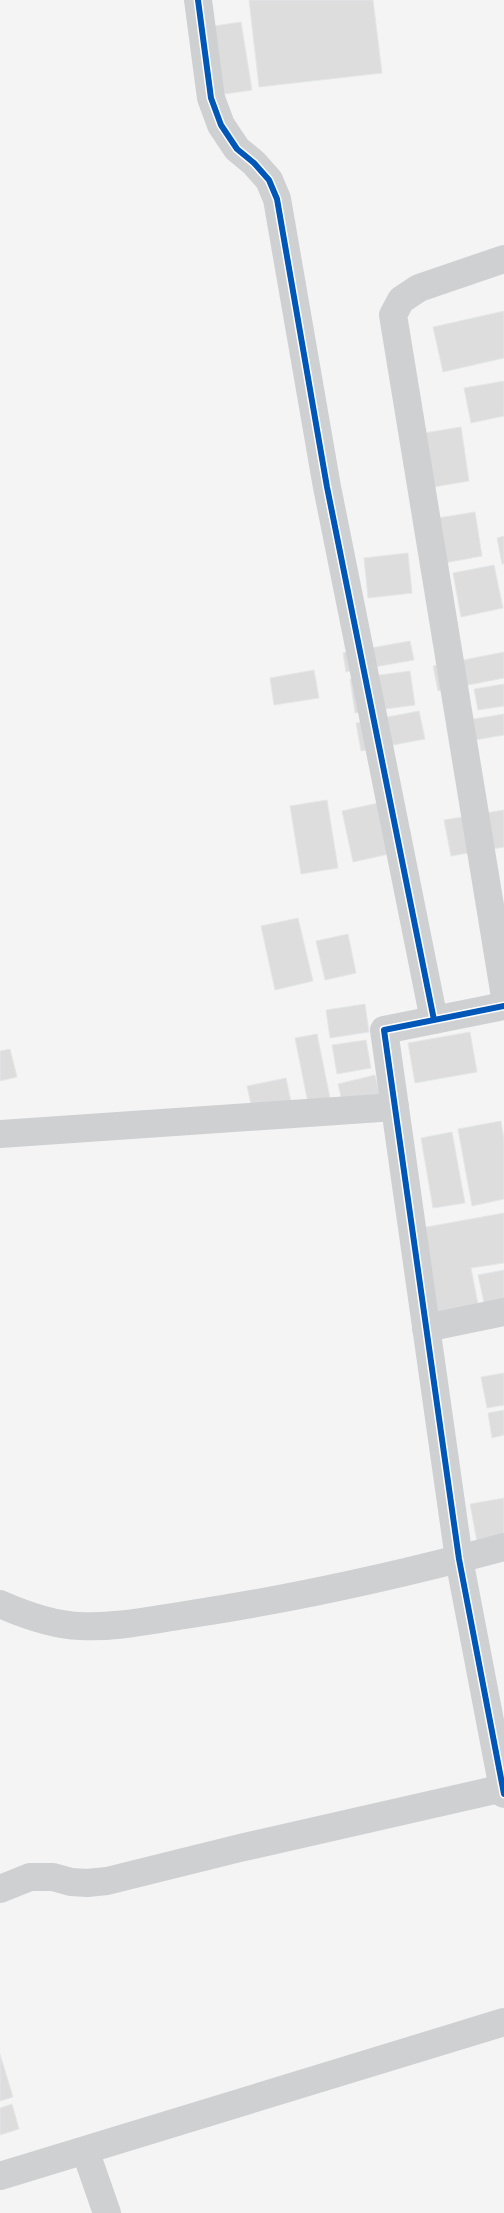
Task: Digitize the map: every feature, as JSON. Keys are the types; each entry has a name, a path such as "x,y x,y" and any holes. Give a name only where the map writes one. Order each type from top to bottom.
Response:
{"street":[{"path":"198,0 211,98 221,125 237,149 268,180 277,199 327,487 434,1020"},
{"path":"504,259 419,288 401,300 393,315 504,990"},
{"path":"0,1889 30,1877 53,1877 79,1882 107,1881 240,1848 504,1790 459,1559 384,1030 504,1006"},
{"path":"0,1134 395,1107"},
{"path":"426,1328 504,1312"},
{"path":"0,1604 39,1619 78,1626 106,1626 247,1606 459,1559 504,1547"},
{"path":"0,2176 504,2022"},
{"path":"85,2150 107,2213"}],"building":[{"path":"249,0 373,0 382,73 259,87"},
{"path":"241,22 252,90 218,95 208,27"},
{"path":"504,311 504,358 443,372 433,327"},
{"path":"504,381 504,416 471,423 464,388"},
{"path":"461,427 469,481 409,491 400,437"},
{"path":"475,512 482,556 439,564 432,519"},
{"path":"504,536 504,564 502,564 497,538"},
{"path":"408,553 412,593 368,598 364,558"},
{"path":"494,565 503,608 461,617 453,573"},
{"path":"410,641 414,660 346,672 343,653"},
{"path":"504,652 504,678 438,691 433,666"},
{"path":"314,670 319,698 274,705 270,678"},
{"path":"410,671 415,705 355,713 350,679"},
{"path":"504,684 504,706 478,710 474,689"},
{"path":"419,711 425,739 361,751 356,723"},
{"path":"504,714 504,735 453,744 450,723"},
{"path":"327,800 338,868 301,874 290,806"},
{"path":"387,801 398,852 353,862 342,811"},
{"path":"504,810 504,847 451,856 444,820"},
{"path":"298,918 313,981 275,990 261,926"},
{"path":"348,934 356,973 325,980 316,941"},
{"path":"365,1004 369,1032 330,1038 326,1010"},
{"path":"470,1032 477,1072 415,1083 408,1043"},
{"path":"317,1034 330,1098 308,1103 295,1038"},
{"path":"366,1040 371,1068 337,1074 332,1045"},
{"path":"10,1049 17,1077 0,1081 0,1051"},
{"path":"375,1075 381,1100 344,1109 338,1084"},
{"path":"286,1078 293,1111 254,1118 247,1086"},
{"path":"501,1121 504,1139 504,1199 472,1206 458,1129"},
{"path":"452,1132 465,1203 433,1208 421,1138"},
{"path":"504,1213 504,1263 471,1268 479,1309 437,1316 421,1228"},
{"path":"504,1270 504,1304 485,1307 478,1275"},
{"path":"504,1373 504,1405 487,1408 481,1377"},
{"path":"504,1410 504,1435 492,1438 488,1413"},
{"path":"504,1498 504,1542 478,1547 470,1504"},
{"path":"0,2054 13,2097 0,2101"},
{"path":"12,2104 19,2129 0,2135 0,2108"}],"cycle path":[{"path":"198,0 211,98 221,125 237,149 254,163 269,180 277,199 327,487 434,1020"},
{"path":"504,1006 384,1030 459,1559 504,1794"}]}
